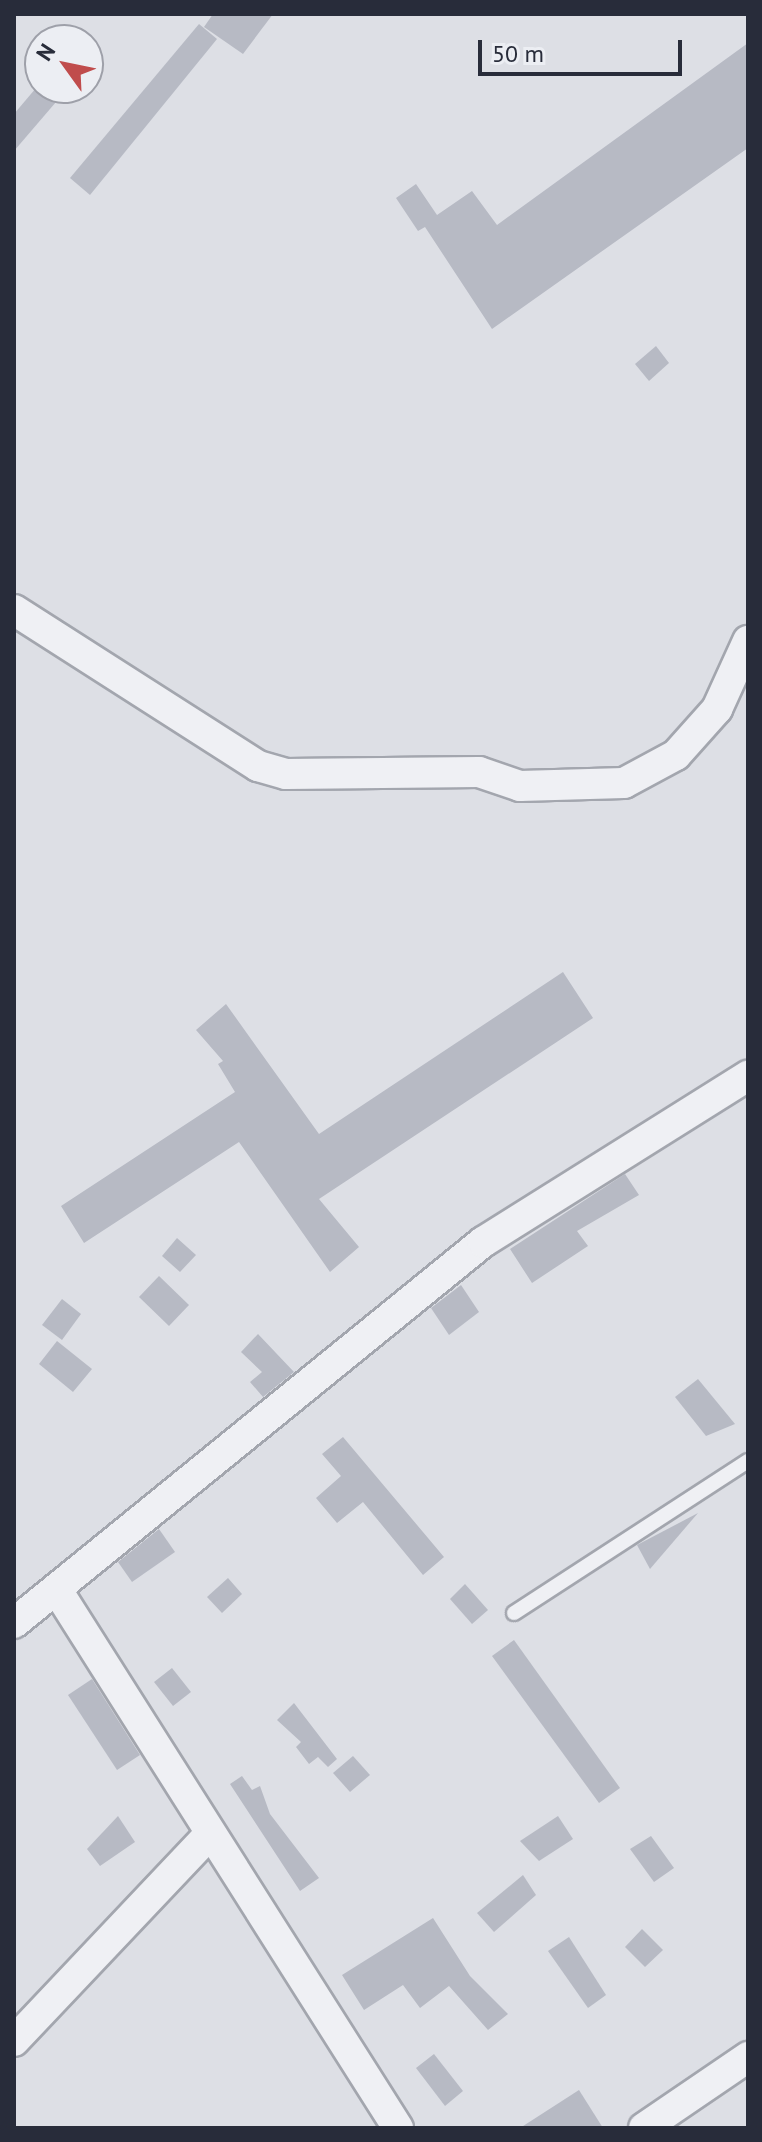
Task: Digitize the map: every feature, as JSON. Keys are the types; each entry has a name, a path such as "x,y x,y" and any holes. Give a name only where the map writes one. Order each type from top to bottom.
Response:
{"street":[{"path":"14,610 258,766 286,774 479,772 520,786 624,783 676,755 717,709 748,641"},
{"path":"14,1623 483,1242 748,1076"},
{"path":"57,1590 207,1837 398,2128"},
{"path":"14,2041 207,1837"},
{"path":"644,2128 748,2057"}],"lane":[{"path":"514,1613 748,1461"}],"building":[{"path":"213,14 273,14 243,54 204,27"},
{"path":"199,24 217,39 90,195 70,178"},
{"path":"748,43 748,148 492,329 425,227 418,231 396,198 416,184 437,215 472,191 497,225"},
{"path":"24,102 54,104 14,151 14,114"},
{"path":"656,346 669,363 649,381 635,364"},
{"path":"563,972 593,1018 319,1199 359,1247 330,1272 239,1142 84,1243 61,1206 235,1092 218,1064 223,1061 196,1030 226,1004 319,1134"},
{"path":"625,1174 639,1195 577,1231 588,1246 532,1283 510,1249"},
{"path":"177,1238 196,1255 180,1272 162,1256"},
{"path":"159,1276 189,1305 169,1326 139,1297"},
{"path":"461,1285 479,1312 449,1335 431,1308"},
{"path":"62,1299 81,1314 62,1340 42,1325"},
{"path":"258,1334 294,1372 263,1397 250,1382 262,1372 241,1352"},
{"path":"57,1341 92,1369 73,1392 39,1364"},
{"path":"698,1379 735,1424 706,1436 675,1397"},
{"path":"343,1437 444,1557 423,1575 363,1502 337,1523 316,1498 341,1476 322,1454"},
{"path":"698,1513 650,1569 637,1545"},
{"path":"159,1529 175,1552 132,1582 118,1562"},
{"path":"228,1578 242,1594 222,1613 207,1597"},
{"path":"465,1584 488,1610 472,1624 450,1599"},
{"path":"514,1640 620,1788 599,1803 492,1656"},
{"path":"172,1668 191,1692 173,1706 154,1682"},
{"path":"92,1679 140,1755 117,1770 68,1695"},
{"path":"294,1703 337,1759 328,1767 318,1757 309,1764 296,1747 301,1742 277,1720"},
{"path":"353,1756 370,1775 350,1792 333,1773"},
{"path":"242,1776 252,1790 260,1786 270,1814 319,1878 300,1891 230,1784"},
{"path":"118,1816 135,1842 100,1866 87,1849"},
{"path":"558,1816 573,1839 539,1861 520,1841"},
{"path":"651,1836 674,1868 654,1882 630,1849"},
{"path":"523,1875 536,1895 494,1932 477,1913"},
{"path":"433,1918 470,1976 508,2014 488,2030 449,1986 420,2008 403,1985 364,2010 342,1975"},
{"path":"642,1929 663,1950 645,1967 625,1947"},
{"path":"569,1937 606,1995 588,2008 548,1951"},
{"path":"434,2054 463,2091 445,2106 416,2068"},
{"path":"579,2090 603,2128 520,2128"}]}
